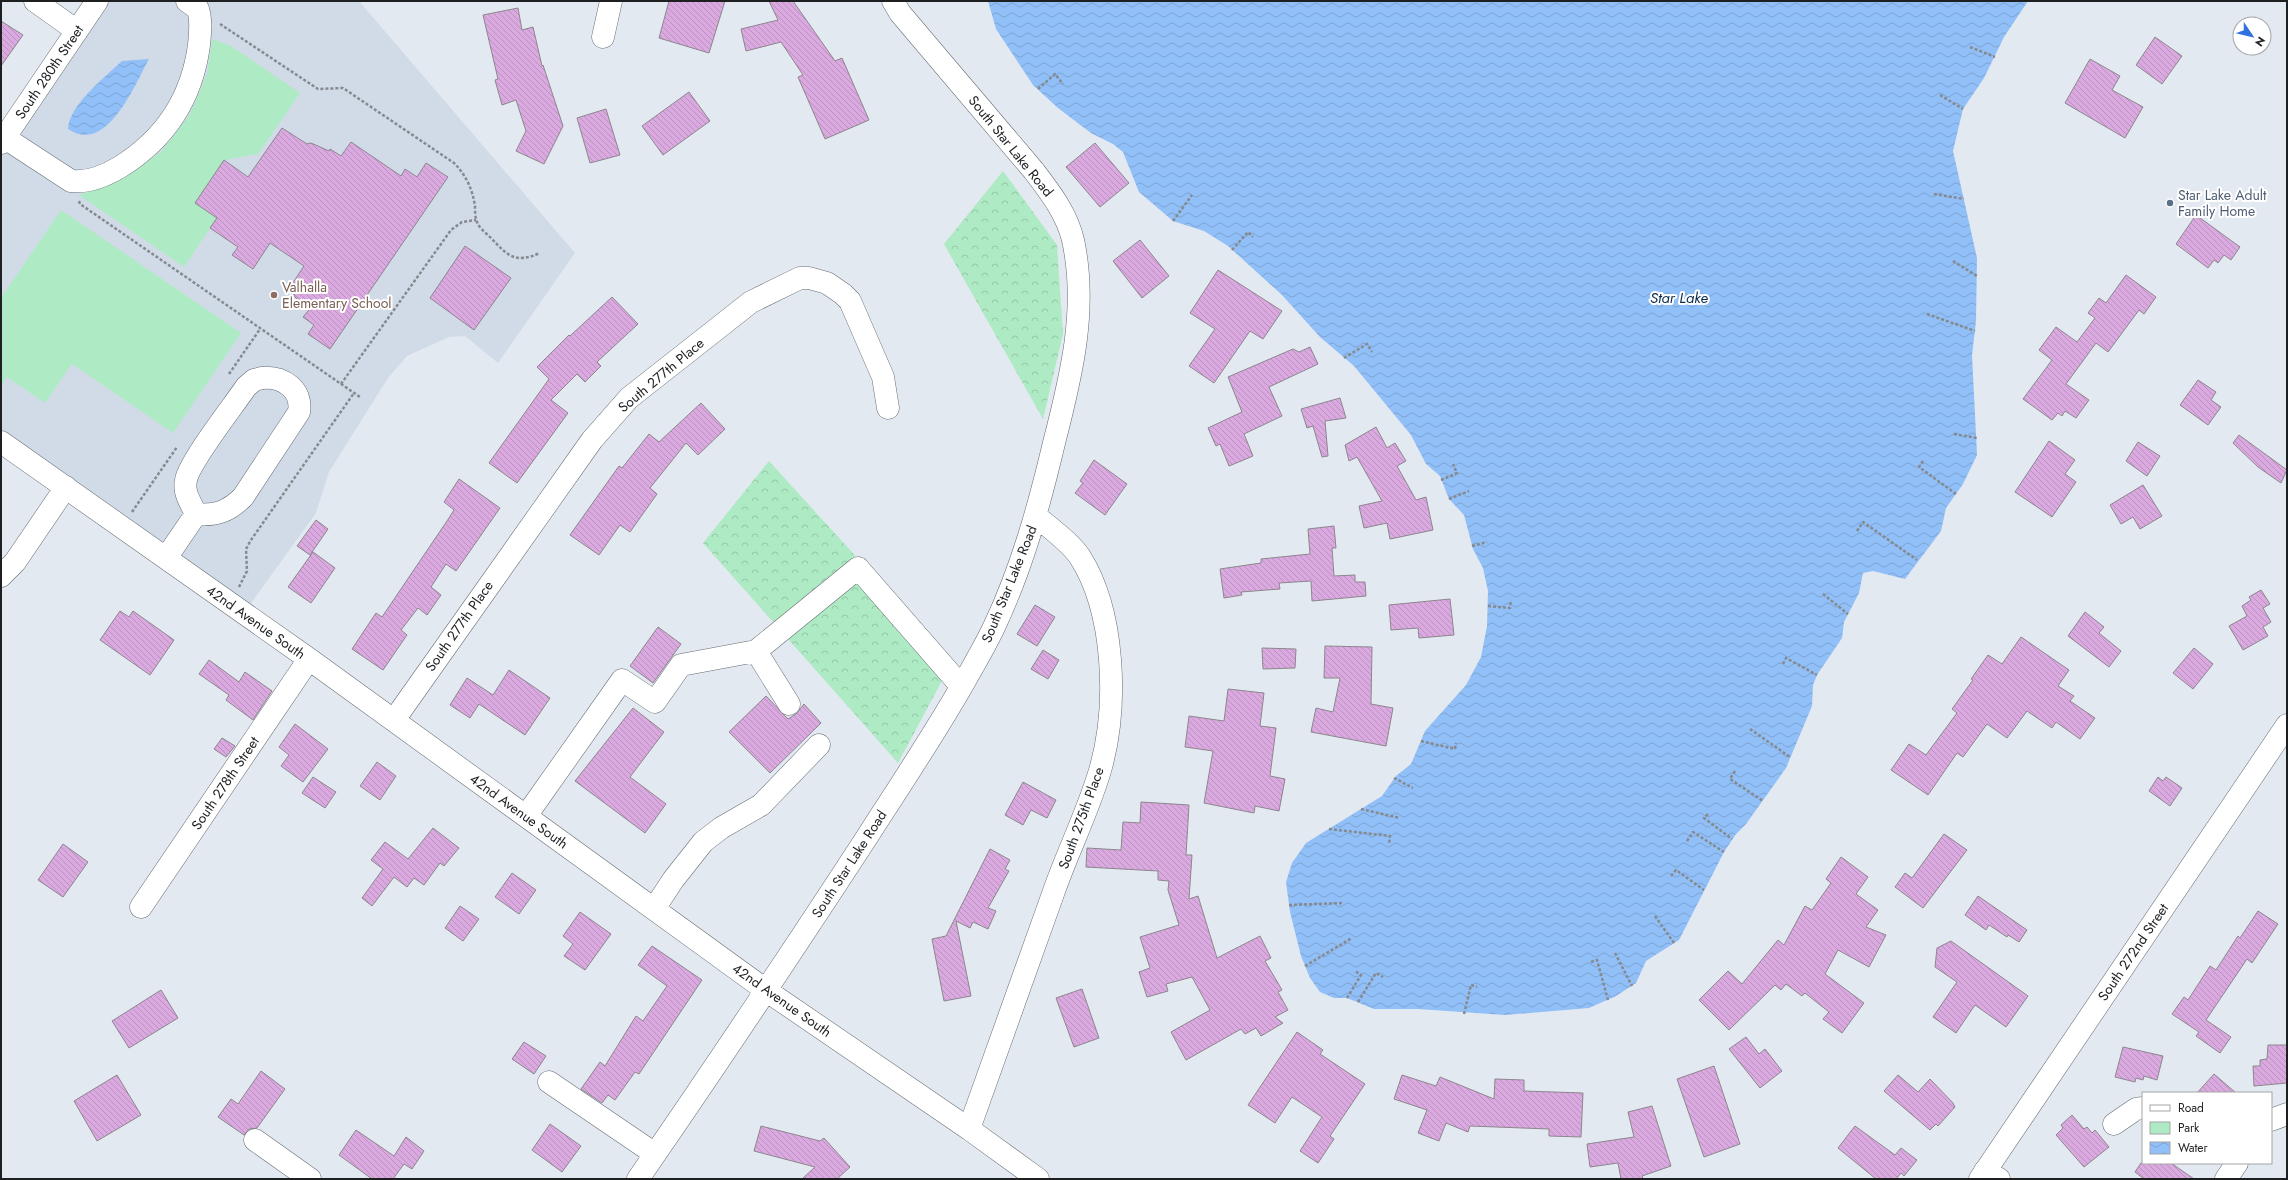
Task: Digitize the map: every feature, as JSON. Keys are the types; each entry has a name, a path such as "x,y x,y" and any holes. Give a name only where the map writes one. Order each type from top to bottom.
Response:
{"street":[{"path":"35,1 77,31"},
{"name":"South 280th Street","path":"3,140 97,1"},
{"path":"603,37 611,1"},
{"name":"South Star Lake Road","path":"638,1179 767,991 937,729 994,629 1017,573 1036,516 1067,393 1076,349 1079,313 1073,239 1066,220 1052,195 1034,171 900,13 893,1"},
{"path":"3,140 75,182 82,182 110,172 131,159 162,132 172,120 190,85 197,57 201,27 193,5"},
{"name":"South 277th Place","path":"394,720 592,440 629,398 751,302 800,278 818,280 836,288 850,302 883,377 888,408"},
{"path":"262,378 277,378 285,382 298,395 300,404 299,412 243,497 234,506 217,515 196,514 187,497 185,488 189,470 246,387 254,380 262,378"},
{"name":"42nd Avenue South","path":"1,442 309,659 767,991 969,1129 1038,1179"},
{"path":"1,576 15,562 66,487"},
{"path":"166,558 196,514"},
{"name":"South 275th Place","path":"969,1129 1057,882 1101,767 1109,722 1111,673 1104,619 1094,588 1079,556 1036,516"},
{"path":"526,816 622,680 655,702 681,665 756,651 858,568 961,686"},
{"path":"756,651 789,704"},
{"name":"South 278th Street","path":"141,907 309,659"},
{"name":"South 272nd Street","path":"1988,1176 2287,725"},
{"path":"654,909 673,880 703,842 721,828 760,805 819,745"},
{"path":"549,1082 655,1154"},
{"path":"2114,1124 2136,1108 2142,1108"},
{"path":"2272,1120 2287,1114"},
{"path":"255,1140 310,1179"},
{"path":"2226,1179 2236,1164"}],"path":[{"path":"193,5 318,89 343,88 454,163 462,171 472,190 476,220 510,256 519,259 529,258 540,253"},
{"path":"1970,47 1995,56"},
{"path":"1038,89 1055,74 1063,84"},
{"path":"1940,95 1963,109"},
{"path":"75,182 80,204 360,397"},
{"path":"1934,194 1964,199"},
{"path":"1173,221 1192,195"},
{"path":"341,384 451,230 462,222 476,220"},
{"path":"1232,250 1248,232 1253,237"},
{"path":"1953,261 1977,276"},
{"path":"1927,314 1975,331"},
{"path":"1344,358 1367,344 1372,352"},
{"path":"229,603 247,571 246,549 251,540 354,393"},
{"path":"1954,434 1977,438"},
{"path":"1923,462 1919,467 1956,494"},
{"path":"1441,480 1457,474 1453,464"},
{"path":"1448,499 1469,492"},
{"path":"1857,531 1863,522 1917,560"},
{"path":"1472,546 1487,542"},
{"path":"1823,594 1848,614"},
{"path":"1488,606 1510,608 1511,600"},
{"path":"1782,664 1786,658 1817,675"},
{"path":"1750,729 1790,757"},
{"path":"1421,741 1455,750 1456,743"},
{"path":"1735,771 1730,779 1762,801"},
{"path":"1394,778 1414,788"},
{"path":"1361,809 1400,818"},
{"path":"1708,814 1704,818 1732,839"},
{"path":"1329,829 1390,836 1389,844"},
{"path":"1687,841 1693,832 1724,852"},
{"path":"1672,876 1676,870 1704,890"},
{"path":"1289,905 1344,903"},
{"path":"1654,916 1674,943"},
{"path":"1305,966 1352,938"},
{"path":"1615,953 1632,986"},
{"path":"1591,962 1597,960 1608,1000"},
{"path":"1347,998 1361,975 1356,971"},
{"path":"1358,1002 1376,973 1382,977"},
{"path":"1464,1014 1471,985 1477,987"}],"shaded area":[{"name":"Valhalla Elementary School","path":"97,1 359,1 575,253 498,363 465,336 449,337 407,356 388,378 329,472 316,513 244,613 1,442 1,143"}],"green space":[{"path":"212,39 231,46 300,93 258,154 224,160 195,203 217,218 184,267 79,195 123,178 161,152 190,114 207,74"},
{"path":"1003,171 1057,245 1063,334 1043,419 944,244"},
{"path":"61,210 241,333 173,433 72,364 45,403 7,377 1,386 1,298"},
{"path":"769,461 952,662 898,763 703,543"}],"water":[{"name":"Star Lake","path":"988,1 2028,1 2004,37 1984,78 1963,109 1953,151 1977,258 1976,321 1972,355 1977,455 1963,484 1946,508 1941,531 1905,579 1873,571 1863,573 1859,593 1844,622 1842,638 1817,675 1813,685 1812,706 1786,768 1724,852 1679,940 1646,961 1636,983 1616,996 1589,1008 1505,1015 1418,1009 1374,1009 1347,998 1334,998 1320,992 1310,978 1301,956 1290,912 1286,882 1292,863 1306,843 1382,796 1396,776 1411,764 1425,731 1466,685 1481,657 1487,626 1488,591 1483,568 1473,549 1464,515 1449,499 1440,476 1426,464 1411,435 1354,366 1320,337 1282,295 1228,246 1204,231 1173,221 1139,192 1123,152 1113,144 1091,133 1058,108 1033,85 996,29"},
{"path":"149,59 127,100 118,114 107,125 95,133 82,135 68,129 74,111 81,101 122,61"}],"building":[{"path":"669,1 725,1 709,53 659,38"},
{"path":"769,1 793,1 835,61 842,58 869,120 825,139 798,77 803,75 781,42 746,51 741,29 778,20"},
{"path":"518,8 522,30 533,27 542,66 543,65 563,126 544,164 516,151 526,131 516,100 502,105 495,80 498,79 483,15"},
{"path":"1,21 23,35 1,66"},
{"path":"2155,37 2182,56 2162,84 2136,65"},
{"path":"2090,59 2120,76 2112,90 2143,107 2125,138 2065,103"},
{"path":"689,92 710,121 663,155 642,126"},
{"path":"606,109 620,155 590,163 577,118"},
{"path":"282,128 307,144 311,143 329,151 330,149 341,156 351,142 401,176 405,169 417,177 426,163 448,177 330,349 308,334 314,325 303,317 309,310 295,297 292,291 292,284 304,266 270,243 253,269 232,255 238,247 210,228 217,218 195,203 224,160 248,177"},
{"path":"1095,143 1129,183 1100,207 1066,167"},
{"path":"2196,215 2240,247 2231,260 2224,255 2218,263 2214,260 2208,268 2176,244"},
{"path":"1140,240 1169,276 1142,298 1113,261"},
{"path":"465,246 511,278 474,330 430,298"},
{"path":"1218,270 1282,311 1263,339 1250,331 1214,383 1189,366 1215,329 1190,313"},
{"path":"2126,275 2156,297 2144,314 2139,310 2108,352 2096,343 2066,384 2089,400 2076,418 2065,411 2062,416 2058,413 2052,420 2023,399 2052,360 2039,350 2056,327 2077,342 2095,318 2088,313 2099,298 2106,303"},
{"path":"612,297 638,324 597,362 601,366 585,382 577,374 551,400 568,413 517,483 489,463 549,379 537,367 569,335 570,336"},
{"path":"1310,347 1318,364 1269,387 1282,416 1244,434 1253,456 1229,466 1220,444 1216,446 1208,428 1242,412 1228,377 1293,349 1299,352"},
{"path":"2198,380 2216,392 2211,400 2221,407 2208,425 2180,405"},
{"path":"1340,398 1346,418 1325,421 1328,456 1322,457 1313,426 1307,428 1301,409"},
{"path":"701,403 725,429 698,455 686,443 650,488 657,494 630,532 620,525 599,555 570,535 619,466 622,468 649,434 659,442"},
{"path":"1376,427 1387,448 1395,443 1406,461 1397,466 1416,500 1426,497 1433,530 1390,539 1387,523 1364,528 1359,506 1382,501 1357,457 1349,461 1345,445"},
{"path":"2239,435 2287,470 2281,483 2258,467 2233,443"},
{"path":"2049,441 2075,460 2065,474 2076,482 2052,517 2015,492"},
{"path":"2138,442 2160,456 2147,476 2126,461"},
{"path":"1094,460 1127,484 1105,515 1075,493 1083,483 1080,481"},
{"path":"459,479 500,508 456,571 446,564 431,587 441,595 427,615 418,608 401,630 407,635 383,670 352,649 376,613 382,617 449,518 454,510 444,502"},
{"path":"2143,485 2162,516 2140,529 2133,517 2121,524 2110,505"},
{"path":"316,520 328,529 310,555 297,546"},
{"path":"1334,526 1336,548 1332,548 1334,576 1355,575 1355,582 1365,582 1366,596 1312,601 1311,581 1279,583 1280,589 1241,592 1242,595 1224,598 1220,569 1261,563 1261,559 1310,554 1308,529"},
{"path":"313,552 335,568 311,603 288,587"},
{"path":"2261,590 2270,604 2263,608 2271,622 2263,627 2268,636 2243,650 2229,626 2247,616 2242,606 2251,600 2249,597"},
{"path":"1450,599 1454,635 1419,638 1418,628 1391,630 1389,605"},
{"path":"1035,605 1055,617 1037,646 1017,634"},
{"path":"120,611 129,617 133,611 174,640 150,675 100,640"},
{"path":"2085,612 2104,627 2099,633 2121,651 2109,667 2068,636"},
{"path":"658,627 681,644 653,683 630,666"},
{"path":"2021,637 2069,670 2058,686 2074,696 2070,701 2095,718 2080,739 2056,722 2052,728 2027,711 2007,738 1987,724 1963,757 1957,753 1928,795 1891,770 1909,744 1926,755 1957,713 1952,709 1973,680 1971,679 1988,655 2002,664"},
{"path":"1325,646 1372,647 1371,704 1393,708 1386,746 1311,732 1316,708 1333,712 1340,678 1324,678"},
{"path":"1262,648 1296,649 1295,668 1263,669"},
{"path":"2194,648 2213,664 2193,689 2173,673"},
{"path":"1043,650 1059,660 1048,679 1031,669"},
{"path":"209,660 239,682 245,672 272,691 253,720 226,700 229,695 199,674"},
{"path":"509,670 550,698 525,735 479,704 470,718 450,705 467,678 493,695"},
{"path":"1228,689 1264,693 1260,726 1276,728 1270,776 1285,779 1279,811 1255,806 1254,813 1204,803 1213,751 1185,747 1189,716 1224,721"},
{"path":"766,696 788,719 796,714 804,704 821,723 770,773 729,732"},
{"path":"633,708 664,732 630,777 666,804 645,833 575,781"},
{"path":"295,724 328,749 303,782 281,766 289,755 279,747"},
{"path":"222,738 235,746 226,757 214,749"},
{"path":"377,762 396,776 380,800 360,786"},
{"path":"313,777 336,792 325,808 302,793"},
{"path":"2158,777 2163,781 2166,777 2182,788 2170,806 2149,791"},
{"path":"1023,782 1056,800 1047,818 1031,810 1023,825 1005,815"},
{"path":"1141,802 1189,805 1186,855 1192,855 1189,899 1198,896 1217,958 1260,936 1271,958 1265,961 1282,990 1278,992 1288,1010 1275,1017 1283,1023 1261,1036 1256,1028 1245,1034 1241,1029 1186,1060 1171,1032 1210,1010 1192,977 1166,984 1168,991 1147,997 1139,972 1150,968 1140,937 1179,925 1168,890 1169,881 1158,880 1158,871 1086,867 1087,848 1121,850 1123,822 1140,823"},
{"path":"433,828 459,848 444,866 440,863 424,885 414,878 407,887 394,877 372,906 362,898 383,869 371,860 385,842 408,859"},
{"path":"1944,834 1967,850 1923,908 1895,887 1905,873 1912,878"},
{"path":"63,844 88,862 63,897 38,880"},
{"path":"990,849 1010,860 1005,869 1009,871 988,908 996,911 988,929 973,922 970,928 956,921 971,996 944,1001 932,939 946,936"},
{"path":"1841,857 1868,877 1856,894 1878,910 1866,927 1886,935 1869,967 1838,950 1825,974 1864,1003 1842,1033 1823,1019 1829,1012 1805,993 1802,996 1786,984 1781,990 1775,985 1729,1030 1699,1000 1728,971 1742,984 1778,940 1784,945 1805,906 1812,910 1831,883 1826,879"},
{"path":"512,873 536,890 519,914 495,897"},
{"path":"1978,896 2027,930 2019,942 2008,935 2007,937 1989,925 1986,930 1965,915"},
{"path":"460,906 479,919 463,941 445,928"},
{"path":"2258,911 2278,924 2252,963 2247,959 2206,1020 2231,1037 2220,1053 2196,1036 2199,1032 2172,1014 2184,997 2188,1000 2210,966 2216,970 2238,936 2240,938"},
{"path":"580,912 611,934 585,970 564,956 573,944 563,936"},
{"path":"1951,941 2028,996 2006,1027 1975,1005 1956,1033 1933,1017 1957,982 1935,967 1937,948"},
{"path":"652,946 702,980 639,1074 635,1072 615,1100 608,1095 602,1103 581,1089 600,1062 605,1066 636,1016 643,1021 667,986 638,965"},
{"path":"1082,989 1099,1038 1074,1047 1056,998"},
{"path":"161,990 178,1018 129,1048 112,1021"},
{"path":"1297,1032 1323,1050 1320,1054 1365,1084 1330,1136 1334,1139 1318,1163 1300,1151 1322,1117 1292,1097 1275,1123 1248,1105"},
{"path":"1746,1037 1759,1054 1765,1049 1782,1071 1760,1088 1729,1049"},
{"path":"524,1042 546,1056 534,1074 512,1059"},
{"path":"2268,1045 2287,1045 2287,1083 2254,1086 2253,1066 2260,1066 2260,1060 2267,1059"},
{"path":"2123,1047 2163,1056 2157,1080 2144,1076 2143,1080 2136,1078 2135,1082 2115,1077"},
{"path":"1714,1066 1740,1144 1704,1157 1677,1079"},
{"path":"261,1071 285,1089 257,1128 249,1129 244,1135 218,1117 231,1099 238,1104"},
{"path":"2214,1074 2235,1092 2198,1092"},
{"path":"117,1075 141,1115 97,1141 74,1101"},
{"path":"1402,1075 1436,1086 1440,1077 1494,1099 1495,1079 1524,1080 1524,1091 1583,1093 1581,1137 1549,1136 1549,1129 1470,1126 1468,1132 1446,1123 1439,1141 1418,1133 1427,1110 1394,1099"},
{"path":"1898,1075 1918,1092 1930,1079 1955,1107 1938,1126 1936,1124 1930,1130 1884,1091"},
{"path":"1652,1106 1671,1166 1642,1176 1643,1179 1621,1179 1618,1163 1590,1167 1587,1144 1634,1137 1628,1112"},
{"path":"2072,1115 2084,1129 2087,1127 2092,1133 2095,1130 2109,1147 2084,1167 2056,1135 2063,1128 2061,1125"},
{"path":"550,1124 581,1146 562,1172 532,1150"},
{"path":"761,1126 820,1141 824,1138 850,1167 837,1179 802,1179 815,1167 754,1151"},
{"path":"1855,1126 1895,1155 1901,1148 1917,1160 1904,1176 1901,1173 1896,1179 1876,1179 1838,1148"},
{"path":"356,1130 394,1156 406,1137 424,1151 412,1169 404,1164 393,1179 372,1179 339,1155"},
{"path":"2141,1163 2172,1164 2194,1179 2144,1179 2135,1172"}],"place":[{"name":"Star Lake Adult Family Home","path":"2170,203"},
{"name":"Valhalla Elementary School","path":"274,295"}]}
